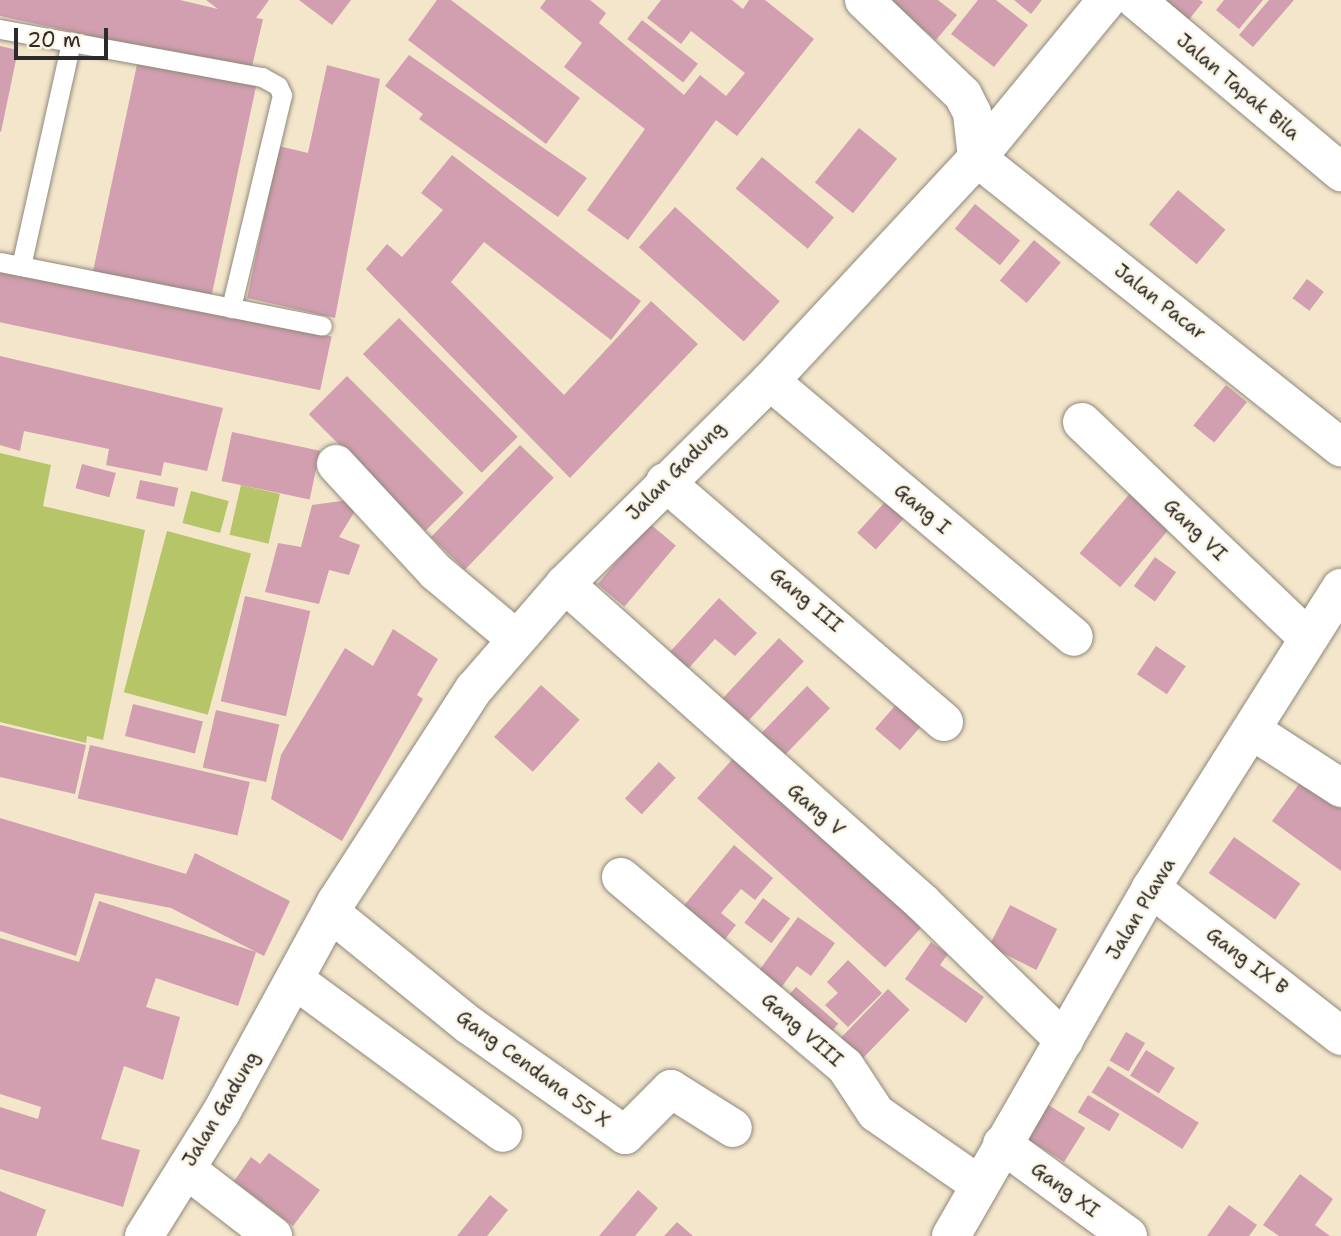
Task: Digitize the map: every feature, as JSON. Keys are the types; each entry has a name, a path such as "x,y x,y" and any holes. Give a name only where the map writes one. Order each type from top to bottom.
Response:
{"street":[{"path":"864,0 963,95 972,113 977,158"},
{"name":"Jalan Gadung","path":"144,1236 186,1169 331,913 436,739 516,639 565,584 665,482 770,381 977,158 1107,0"},
{"name":"Jalan Tapak Bila","path":"1136,0 1341,172"},
{"name":"Jalan Pacar","path":"977,158 1341,448"},
{"name":"Gang I","path":"770,381 1074,637"},
{"name":"Gang VI","path":"1082,422 1308,638"},
{"path":"336,464 436,572 516,639"},
{"name":"Gang III","path":"665,482 944,722"},
{"name":"Gang V","path":"565,584 923,904 1064,1040"},
{"name":"Jalan Plawa","path":"951,1236 978,1184 1151,888 1253,731 1308,638 1338,599"},
{"path":"1253,731 1341,788"},
{"name":"Gang VIII","path":"621,877 845,1066 876,1113 978,1184"},
{"name":"Gang IX B","path":"1151,888 1341,1035"},
{"name":"Gang Cendana 55 X","path":"331,913 469,1025 625,1135 671,1089 733,1128"},
{"path":"295,980 503,1133"},
{"name":"Gang XI","path":"1002,1144 1128,1236"},
{"path":"186,1169 273,1236"}],"lane":[{"path":"0,29 262,77 278,86 282,94 231,308"},
{"path":"21,266 71,42"},
{"path":"0,262 322,326"}],"green space":[{"path":"0,453 51,465 43,506 145,530 103,740 87,736 86,743 0,722"},
{"path":"241,485 280,494 269,544 230,535"},
{"path":"191,491 229,501 220,533 182,523"},
{"path":"167,531 251,554 208,715 124,692"}],"building":[{"path":"0,0 180,0 218,9 206,0 269,0 256,18 263,19 251,71 0,16"},
{"path":"299,0 351,0 332,25"},
{"path":"437,0 451,0 580,98 546,144 408,40"},
{"path":"546,0 590,0 606,13 599,23 684,95 700,75 726,96 745,73 691,31 681,44 647,18 661,0 732,0 743,9 749,0 765,0 814,39 737,136 716,120 628,240 587,210 645,129 564,67 582,43 540,8"},
{"path":"887,0 938,0 957,15 936,40"},
{"path":"978,0 996,0 1028,25 994,67 951,34"},
{"path":"1014,0 1042,0 1031,14"},
{"path":"1161,0 1200,0 1203,2 1187,22"},
{"path":"1224,0 1263,0 1239,29 1216,10"},
{"path":"1269,0 1294,0 1253,47 1239,35"},
{"path":"642,20 698,64 683,83 627,39"},
{"path":"0,46 18,50 1,132 0,131"},
{"path":"139,55 257,80 211,297 93,272"},
{"path":"409,55 587,178 558,217 419,119 423,114 385,86"},
{"path":"327,65 380,79 335,318 247,298 279,146 308,153"},
{"path":"859,128 897,159 853,213 815,182"},
{"path":"452,155 641,301 611,340 484,242 451,282 564,395 651,301 698,344 570,478 366,269 387,244 402,257 443,210 421,193"},
{"path":"762,157 834,217 808,249 736,188"},
{"path":"1178,190 1225,230 1197,264 1149,224"},
{"path":"975,204 1020,241 1000,265 955,229"},
{"path":"675,207 780,301 744,341 639,247"},
{"path":"1034,240 1061,262 1027,303 1000,281"},
{"path":"0,266 332,336 320,390 0,322"},
{"path":"1307,279 1324,292 1309,311 1293,298"},
{"path":"399,318 518,437 482,473 363,354"},
{"path":"0,356 223,408 207,471 164,462 161,476 106,465 109,449 24,431 20,451 0,445"},
{"path":"347,376 464,493 425,531 309,414"},
{"path":"1226,385 1247,402 1214,442 1193,425"},
{"path":"232,432 320,451 310,500 222,481"},
{"path":"520,445 554,478 465,570 431,537"},
{"path":"82,464 116,473 109,497 76,488"},
{"path":"140,480 178,488 174,507 136,499"},
{"path":"894,492 913,509 876,550 857,533"},
{"path":"1131,492 1172,526 1120,587 1080,553"},
{"path":"363,498 339,537 360,545 349,575 329,570 319,604 265,592 278,543 301,547 312,505"},
{"path":"649,523 676,545 624,607 598,584"},
{"path":"1155,557 1176,572 1155,601 1134,586"},
{"path":"245,596 310,611 286,716 221,701"},
{"path":"719,598 757,633 735,656 715,639 687,670 669,653"},
{"path":"393,629 438,659 417,695 423,699 342,841 271,799 281,755 345,648 373,666"},
{"path":"779,638 804,661 748,721 723,698"},
{"path":"1156,646 1186,666 1167,694 1137,674"},
{"path":"541,685 580,720 533,772 494,737"},
{"path":"807,686 830,708 784,756 761,733"},
{"path":"900,700 925,722 900,750 875,729"},
{"path":"133,704 203,721 195,753 125,736"},
{"path":"216,710 279,725 266,782 203,767"},
{"path":"0,725 86,745 75,794 0,777"},
{"path":"90,745 250,782 237,835 78,799"},
{"path":"738,753 926,922 885,968 697,798"},
{"path":"659,762 676,778 642,814 625,799"},
{"path":"1302,780 1341,808 1341,871 1272,821"},
{"path":"0,818 186,874 195,853 290,901 264,956 171,908 95,893 76,956 0,931"},
{"path":"1234,837 1300,883 1275,920 1209,873"},
{"path":"734,845 773,878 755,900 741,889 721,913 736,925 718,948 677,914"},
{"path":"763,898 790,918 771,943 744,923"},
{"path":"99,901 256,952 238,1006 156,978 146,1007 180,1017 163,1080 124,1066 101,1139 140,1150 123,1207 0,1169 0,1107 38,1119 41,1107 0,1094 0,938 79,962"},
{"path":"1010,905 1057,929 1036,970 989,946"},
{"path":"798,917 835,943 811,976 797,966 775,996 753,979"},
{"path":"931,942 948,954 940,965 984,997 966,1023 905,979"},
{"path":"848,960 882,993 848,1027 825,1005 838,993 827,982"},
{"path":"796,987 838,1024 826,1038 784,1001"},
{"path":"888,989 910,1010 858,1063 837,1042"},
{"path":"1126,1032 1145,1043 1129,1072 1110,1061"},
{"path":"1146,1050 1175,1068 1159,1093 1130,1075"},
{"path":"1108,1066 1199,1123 1182,1149 1092,1092"},
{"path":"1088,1095 1120,1114 1109,1131 1078,1112"},
{"path":"1042,1101 1085,1128 1064,1162 1021,1135"},
{"path":"269,1153 320,1190 293,1226 234,1181 251,1157 260,1164"},
{"path":"1300,1174 1333,1199 1315,1225 1330,1236 1279,1236 1263,1225"},
{"path":"638,1190 658,1208 635,1236 599,1236"},
{"path":"0,1191 46,1210 36,1236 0,1236"},
{"path":"490,1195 508,1210 487,1236 457,1236"},
{"path":"1229,1205 1257,1225 1249,1236 1207,1236"},
{"path":"677,1222 693,1236 664,1236"}]}
